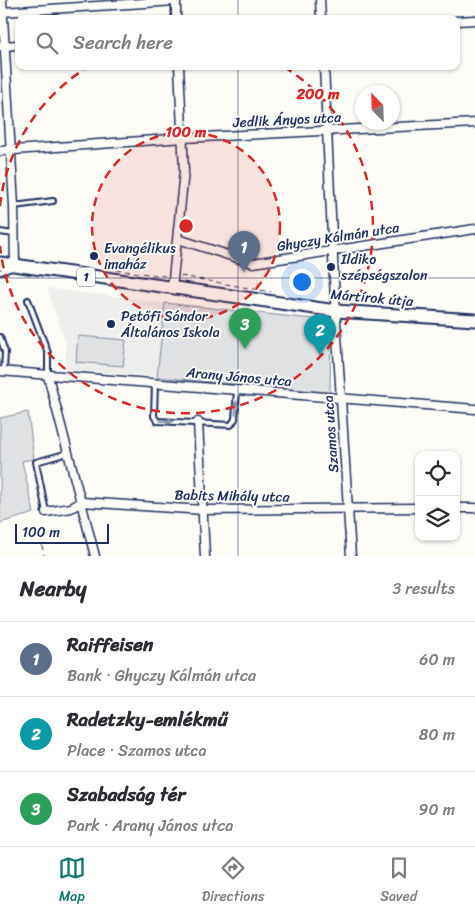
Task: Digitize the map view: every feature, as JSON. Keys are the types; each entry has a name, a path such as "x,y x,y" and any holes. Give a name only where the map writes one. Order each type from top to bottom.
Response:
{"main road":[{"name":"Mártírok útja","path":"0,264 336,311 475,320"}],"street":[{"path":"2,0 2,46 11,150 16,266"},
{"path":"320,0 321,15"},
{"path":"2,12 176,1 176,15"},
{"path":"460,21 475,20"},
{"path":"2,46 15,45"},
{"path":"172,289 184,192 184,138 179,70"},
{"name":"Szamos utca","path":"324,70 329,131 336,311 351,556"},
{"name":"Jedlik Ányos utca","path":"0,151 184,138 475,123"},
{"name":"Ghyczy Kálmán utca","path":"178,239 253,263 475,229"},
{"name":"Arany János utca","path":"2,371 475,409"},
{"path":"48,376 95,556"},
{"path":"198,422 205,556"},
{"name":"Babits Mihály utca","path":"46,512 71,508 82,502 203,510 415,508"},
{"path":"460,508 475,508"}],"lane":[{"path":"14,206 53,201"},
{"path":"0,232 14,234"},
{"path":"0,272 16,266"},
{"path":"28,300 48,353 48,376"},
{"path":"0,337 5,352 2,371"},
{"path":"155,383 154,416 157,421 231,425 235,419 237,390"},
{"path":"46,512 36,462 68,453"}],"path":[{"path":"106,269 178,276 270,292"},
{"path":"42,545 44,556"}],"shaded area":[{"name":"Petőfi Sándor Általános Iskola","path":"47,288 165,303 157,377 65,370 66,345"},
{"path":"165,303 331,321 330,393 157,377"},
{"path":"78,336 126,340 123,366 76,362"},
{"path":"28,412 34,459 22,461 34,513 0,523 0,418"}],"place":[{"name":"Evangélikus imaház","path":"94,256"},
{"name":"Ildiko szépségszalon","path":"331,267"},
{"name":"Raiffeisen","path":"244,272"},
{"name":"Petőfi Sándor Általános Iskola","path":"111,324"},
{"name":"Szabadság tér","path":"245,349"},
{"name":"Radetzky-emlékmű","path":"320,355"}]}
